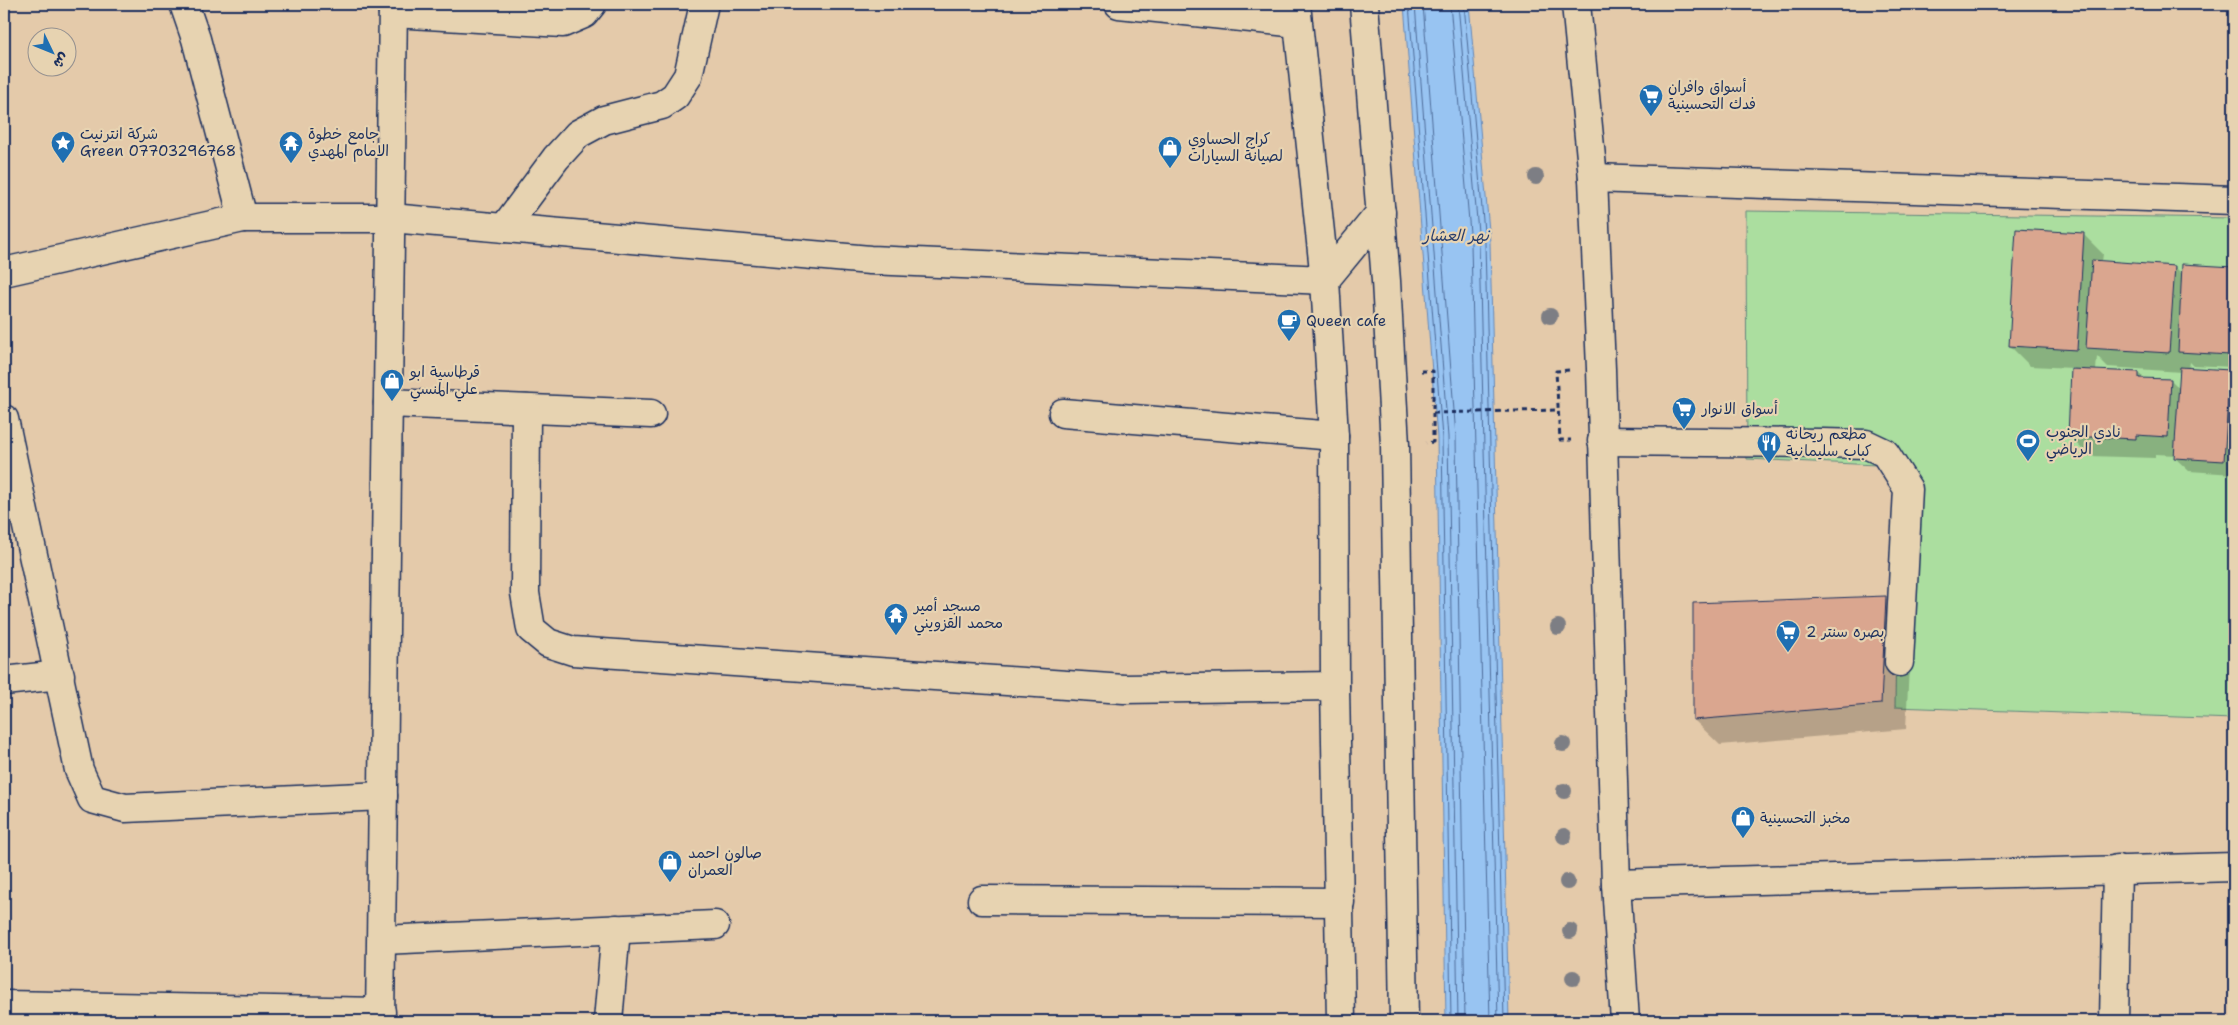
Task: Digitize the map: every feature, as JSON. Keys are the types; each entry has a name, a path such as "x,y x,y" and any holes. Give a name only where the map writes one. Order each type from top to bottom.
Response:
{"street":[{"path":"184,4 196,39 243,218"},
{"path":"4,1005 380,1016 393,9 563,23 584,14 592,4"},
{"path":"504,228 556,158 578,134 604,120 662,105 675,96 688,76 704,4"},
{"path":"1119,4 1297,13 1325,280 1334,436 1335,686 1342,1021"},
{"path":"1364,4 1381,212 1395,445 1404,1021"},
{"path":"1576,4 1593,178 1616,884 1625,1021"},
{"path":"1593,178 2234,200"},
{"path":"1325,280 1381,212"},
{"path":"4,272 243,218 391,218 870,260 1325,280"},
{"path":"388,403 651,414"},
{"path":"526,409 525,593 531,629 548,643 573,652 1124,689 1335,686"},
{"path":"1063,413 1334,436"},
{"path":"4,420 60,674 79,770 92,799 125,808 383,796"},
{"path":"1602,441 1822,442 1866,444 1884,453 1908,490 1898,662"},
{"path":"4,681 60,674"},
{"path":"1616,884 2234,867"},
{"path":"2114,1021 2117,869"},
{"path":"982,900 1340,902"},
{"path":"382,940 715,925"},
{"path":"608,1021 616,929"}],"path":[{"path":"1433,370 1433,442"},
{"path":"1556,371 1560,440"},
{"path":"1433,413 1557,410"}],"green space":[{"name":"نادي الجنوب الرياضي","path":"1746,211 2234,218 2234,719 1895,707 1898,466 1747,459"}],"water":[{"name":"نهر العشار","path":"1404,4 1469,4 1490,242 1509,1021 1446,1021 1437,438"}],"building":[{"path":"2016,229 2084,233 2077,350 2009,346"},
{"path":"2092,260 2175,266 2169,353 2086,348"},
{"path":"2182,264 2234,267 2230,355 2178,352"},
{"path":"2180,367 2230,370 2224,461 2174,458"},
{"path":"2071,369 2139,372 2139,378 2171,379 2168,437 2136,435 2136,439 2068,436"},
{"name":"بصره سنتر 2","path":"1886,596 1881,704 1693,720 1693,603"}],"place":[{"name":"أسواق وافران فدك التحسينية","path":"1651,117"},
{"name":"شركة انترنيت Green 07703296768","path":"63,164"},
{"name":"جامع خطوة الامام المهدي","path":"291,164"},
{"name":"كراج الحساوي لصيانة السيارات","path":"1170,169"},
{"name":"Queen cafe","path":"1289,342"},
{"name":"قرطاسية ابو علي المنسي","path":"392,402"},
{"name":"أسواق الانوار","path":"1684,430"},
{"name":"نادي الجنوب الرياضي","path":"2028,462"},
{"name":"مطعم ريحانه كباب سليمانية","path":"1769,464"},
{"name":"مسجد أمير محمد القزويني","path":"896,636"},
{"name":"بصره سنتر 2","path":"1788,653"},
{"name":"مخبز التحسينية","path":"1743,839"},
{"name":"صالون احمد العمران","path":"670,883"}]}
